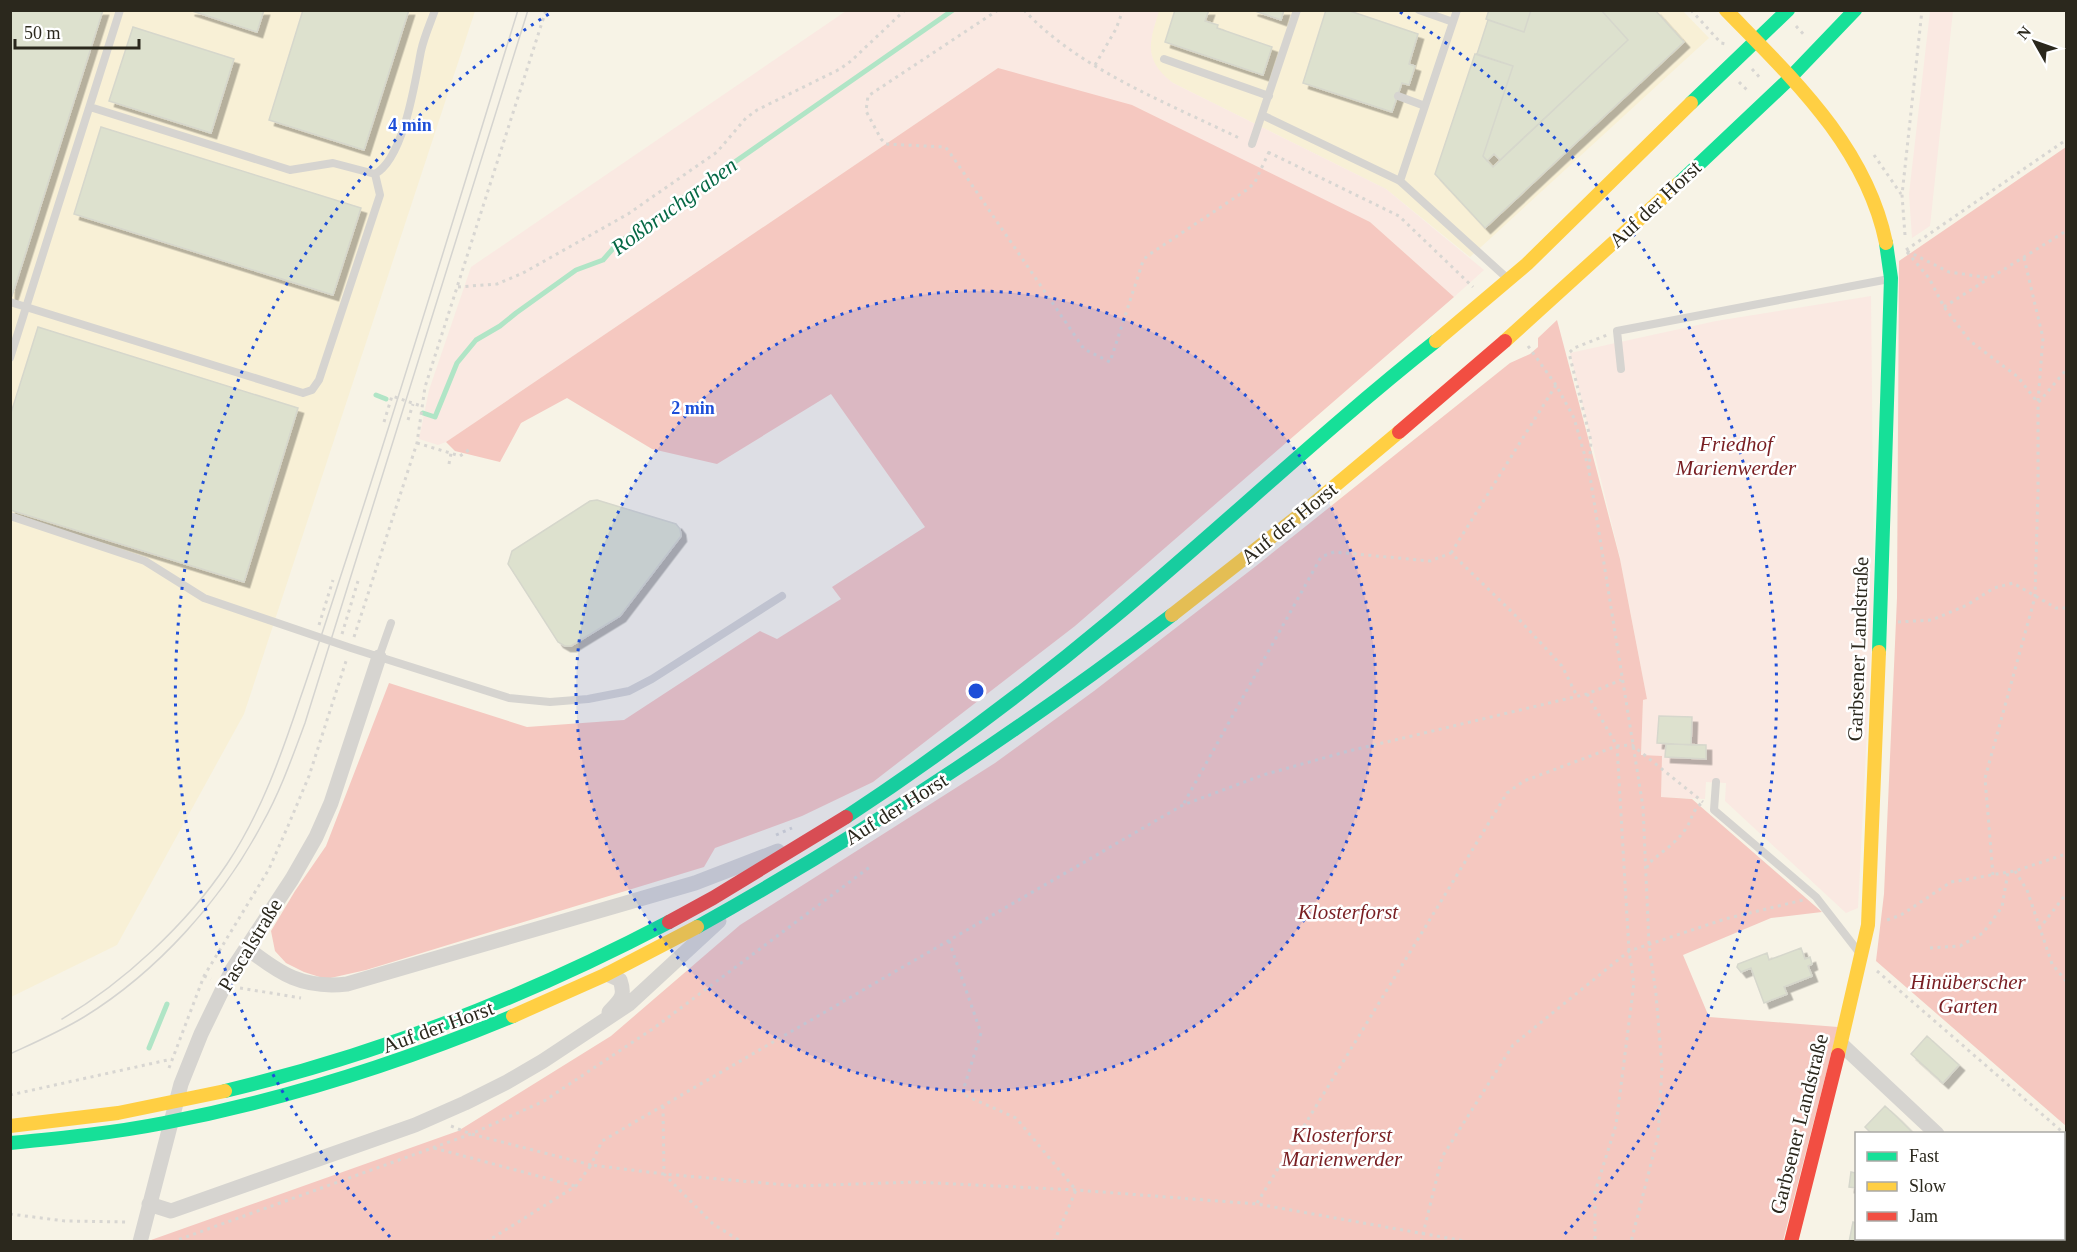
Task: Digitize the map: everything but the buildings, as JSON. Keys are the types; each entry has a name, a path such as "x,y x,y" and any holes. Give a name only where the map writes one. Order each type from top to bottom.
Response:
{"street":[{"name":"Garbsener Landstraße","path":"1726,10 1790,77 1843,142 1862,173 1875,204 1891,278 1870,903 1863,957 1791,1242"},
{"path":"1756,42 1788,10"},
{"path":"1790,77 1856,10"},
{"name":"Auf der Horst","path":"10,1126 82,1118 202,1097 336,1063 433,1030 500,1004 602,956 713,898 830,828 943,751 1067,656 1144,592 1375,391 1509,280 1756,42"},
{"name":"Auf der Horst","path":"10,1143 80,1136 197,1116 340,1080 441,1046 527,1011 607,974 738,904 839,845 1013,732 1169,618 1404,429 1551,300 1790,77"},
{"name":"Pascalstraße","path":"140,1242 181,1084 201,1034 224,986 316,837 331,803 379,657"},
{"name":"Auf der Horst","path":"247,948 291,978 313,985 347,984 695,883 830,828"},
{"name":"Auf der Horst","path":"149,1204 171,1211 415,1125 507,1082 629,1004 738,904"},
{"name":"Auf der Horst","path":"599,1023 620,1000 623,990 620,980 607,974"},
{"path":"1841,1044 1934,1132"}],"lane":[{"path":"10,358 120,10"},
{"path":"90,107 290,170 333,163 375,174 384,169 395,153 418,76 422,49 435,10"},
{"path":"1252,144 1297,10"},
{"path":"1419,10 1453,22"},
{"path":"1400,181 1457,10"},
{"path":"1164,59 1269,96"},
{"path":"1398,96 1425,105"},
{"path":"1262,115 1400,181 1509,280"},
{"path":"10,302 270,385 303,393 312,390 319,380 380,195 375,174"},
{"path":"1621,369 1617,331 1891,278"},
{"path":"10,516 145,561 204,598 509,698 550,702 588,699 629,691 652,679 782,596"},
{"path":"379,657 391,623"},
{"path":"1716,782 1714,810 1815,897 1863,957"}],"path":[{"path":"168,1070 204,976 268,869 309,776 417,442 425,387 546,10"},
{"path":"457,287 497,284 523,273 628,214 717,152 746,118 757,110 840,69 851,61 905,10"},
{"path":"998,10 868,96 866,111 886,144 945,147 948,150 1084,349 1110,362 1147,256 1248,189 1255,182 1269,152"},
{"path":"1024,10 1039,27 1063,46 1133,86 1399,216 1474,288"},
{"path":"1095,65 1116,29 1123,10"},
{"path":"1691,10 1774,93"},
{"path":"1902,195 1922,10"},
{"path":"1726,70 1762,105"},
{"path":"1889,261 2067,140"},
{"path":"1944,307 2067,231"},
{"path":"1906,250 1949,272 1990,278"},
{"path":"1906,250 1929,278 1944,307 1970,341 2018,376 2038,403"},
{"path":"1993,875 1985,778 2035,597 2038,403 2043,338 2024,258"},
{"path":"1589,470 1591,441 1569,353 1574,348 1617,331"},
{"path":"1528,346 1556,385 1574,418 1589,470 1643,807 1649,945 1656,994 1662,1068 1658,1136 1631,1242"},
{"path":"2038,403 2067,370"},
{"path":"1183,805 1321,557 1334,552 1430,561 1451,553 1556,385"},
{"path":"384,422 392,396 421,406"},
{"path":"408,420 413,404"},
{"path":"417,442 460,456 470,449"},
{"path":"449,464 451,453"},
{"path":"1451,553 1514,614 1562,666 1577,696"},
{"path":"321,618 333,580"},
{"path":"339,644 358,581"},
{"path":"1880,622 1932,620 1967,605 1994,588 2013,583 2056,608 2067,608"},
{"path":"486,1242 576,1186 591,1166 602,1141 1183,805 1263,775 1314,760 1587,694 1621,680"},
{"path":"1587,694 1617,746 1629,951 1634,982 1616,1125 1595,1192 1595,1242"},
{"path":"1257,1204 1507,793 1524,781 1617,746 1632,745 1714,810"},
{"path":"1646,873 1648,864 1684,832 1692,812 1703,802"},
{"path":"772,836 800,825"},
{"path":"1880,923 1901,915 1951,882 2015,871 2067,854"},
{"path":"172,1242 471,1134 544,1101 654,1028 871,866"},
{"path":"2015,871 2027,890 2052,964 2067,981"},
{"path":"1930,948 1960,946 1983,933 2002,907 2008,872"},
{"path":"2039,929 2067,894"},
{"path":"1421,1242 1442,1157 1514,1046 1629,951 1725,919 1815,897"},
{"path":"949,941 981,1033 962,1094 1016,1119 1076,1190"},
{"path":"1863,957 2064,1132"},
{"path":"204,976 224,986 302,999"},
{"path":"10,1095 172,1059"},
{"path":"663,1106 664,1174 713,1224 742,1242"},
{"path":"449,1125 471,1134 591,1166 797,1186 915,1182 1076,1190 1257,1204 1470,1242"},
{"path":"432,1148 576,1186"},
{"path":"1054,1242 1076,1190"},
{"path":"10,1214 64,1221 131,1222 144,1225"}],"shaded area":[{"path":"1159,10 1682,10 1709,38 1470,257 1386,189 1173,83 1162,75 1154,64 1150,49"},
{"path":"11,11 475,11 244,714 117,945 11,997"}],"green space":[{"path":"846,11 1159,11 1151,50 1157,67 1173,83 1386,189 1484,270 1454,297 1370,222 998,68 446,442 438,445 419,439 429,390 471,267"},
{"path":"1930,11 1953,11 1930,226 1912,238 1909,194"},
{"path":"998,68 1132,105 1370,222 1454,297 1075,626 873,782 802,816 715,848 704,867 366,970 326,979 286,963 275,951 271,931 326,846 389,683 527,727 624,720 760,631 777,639 841,599 832,587 925,527 831,394 717,464 652,449 567,398 521,423 500,462 455,451 446,442"},
{"name":"Hinüberscher Garten","path":"2066,147 2066,1126 1876,961 1884,894 1897,598 1899,261"},
{"name":"Friedhof Marienwerder","path":"1871,296 1874,590 1858,908 1846,913 1725,801 1726,783 1706,782 1705,799 1661,797 1641,755 1643,700 1647,699 1620,558 1570,353 1716,321"},
{"name":"Klosterforst","path":"1557,320 1620,559 1647,699 1643,700 1641,755 1662,756 1661,797 1692,799 1822,912 1771,918 1683,955 1709,1017 1838,1027 1783,1241 151,1242 151,1240 458,1131 611,1036 740,925 995,763 1094,691 1256,566 1510,363 1530,354 1538,347 1538,338"}],"waterway":[{"name":"Roßbruchgraben","path":"423,413 435,417 457,363 476,340 500,326 576,270 603,260 617,244 953,10"},
{"name":"Roßbruchgraben","path":"376,395 386,399"},
{"name":"Roßbruchgraben","path":"149,1048 167,1004"}],"tram line":[{"path":"62,1019 108,988 173,930 227,864 260,804 293,720 366,500 518,10"},
{"path":"10,1054 84,1017 137,979 162,956 207,907 228,880 268,812 305,723 528,10"}],"traffic: fast":[{"path":"1691,103 1788,10"},
{"path":"1678,184 1786,82 1855,10"},
{"path":"1879,652 1891,278 1886,243"},
{"path":"846,817 949,746 1080,645 1436,341"},
{"path":"697,927 820,856 940,780 1115,658 1172,615"},
{"path":"225,1091 340,1059 453,1020 562,974 669,922"},
{"path":"10,1143 145,1127 253,1103 385,1064 513,1016"}],"traffic: slow":[{"path":"1726,10 1800,88 1844,145 1862,175 1876,208 1886,243"},
{"path":"1436,341 1527,264 1691,103"},
{"path":"1505,341 1678,184"},
{"path":"1172,615 1306,510 1399,432"},
{"path":"1838,1055 1868,925 1879,652"},
{"path":"513,1016 605,975 697,927"},
{"path":"10,1126 118,1113 225,1091"}],"traffic: jam":[{"path":"1399,432 1505,341"},
{"path":"669,922 713,898 846,817"},
{"path":"1791,1242 1838,1055"}],"park label":[{"name":"Klosterforst Marienwerder","path":"1342,1147"}]}
